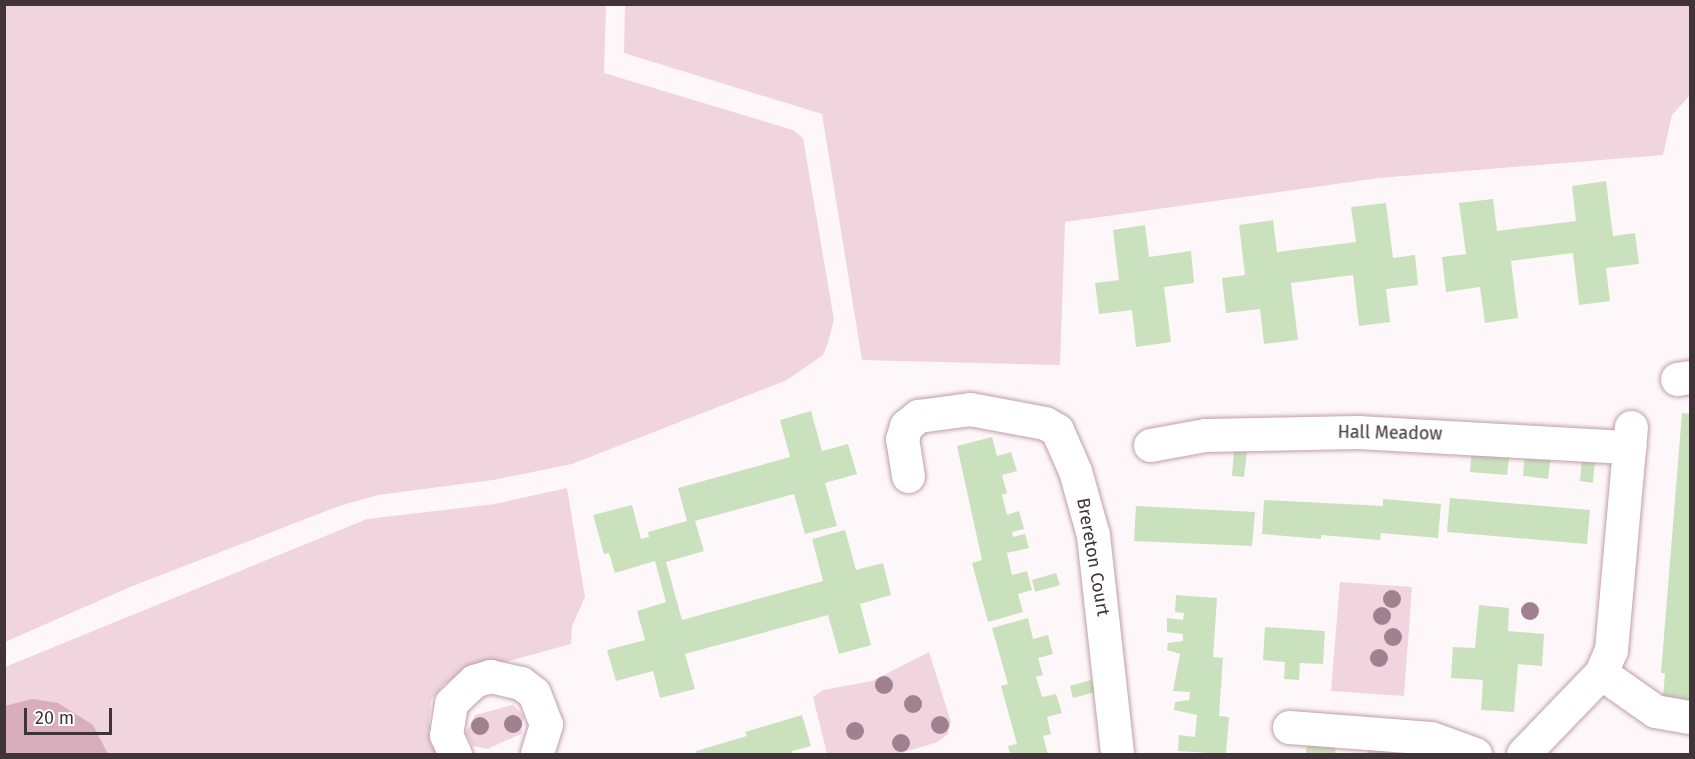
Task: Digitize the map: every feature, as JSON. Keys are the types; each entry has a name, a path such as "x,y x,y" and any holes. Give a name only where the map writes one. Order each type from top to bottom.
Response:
{"street":[{"name":"Brereton Court","path":"908,477 902,439 906,426 918,416 970,409 1045,423 1056,430 1075,471 1093,535 1117,754"},
{"name":"Hall Meadow","path":"1150,445 1205,435 1358,432 1506,437 1631,437 1616,625 1601,673 1523,754"},
{"path":"1601,673 1655,711 1690,717"},
{"path":"455,754 446,735 451,704 474,681 490,676 521,682 534,693 546,724 537,754"},
{"path":"1289,727 1419,736 1475,754"}],"shaded area":[{"path":"5,4 606,5 604,73 793,130 803,138 834,320 823,355 787,380 572,464 493,480 378,495 339,506 130,587 5,642"},
{"path":"625,4 1690,5 1690,95 1672,115 1663,155 1379,178 1065,222 1060,365 862,360 822,114 624,53"},
{"path":"567,488 585,597 572,626 571,644 461,674 444,684 431,700 429,722 439,754 5,754 5,667 367,519 495,504"},
{"path":"1340,582 1412,587 1404,696 1331,691"},
{"path":"929,652 951,722 948,734 938,742 898,754 827,754 813,697 823,690 872,681"},
{"path":"32,699 58,703 93,725 108,754 5,754 5,706"},
{"path":"513,705 524,716 521,734 487,749 473,746 466,733 475,715"}],"building":[{"path":"1606,181 1613,236 1635,233 1639,264 1606,268 1610,301 1579,305 1573,253 1511,261 1518,318 1485,323 1480,287 1446,292 1442,257 1466,254 1459,203 1493,199 1497,231 1576,221 1572,186"},
{"path":"1386,203 1393,258 1415,255 1418,285 1386,289 1390,322 1359,326 1353,275 1291,283 1298,340 1264,344 1260,309 1226,313 1222,278 1245,275 1239,225 1273,220 1277,252 1356,242 1351,207"},
{"path":"1145,225 1149,257 1191,251 1194,283 1164,287 1171,342 1136,347 1132,310 1099,314 1095,283 1119,280 1113,230"},
{"path":"811,411 822,451 848,444 857,474 825,483 837,526 805,534 794,494 695,521 704,551 666,562 682,620 823,581 812,539 845,530 856,570 883,563 891,595 860,604 871,645 839,654 828,615 685,654 695,689 660,698 653,671 616,681 607,650 645,640 637,611 666,602 655,561 615,573 609,553 604,554 593,515 632,505 641,539 649,537 648,532 687,521 678,488 790,457 780,420"},
{"path":"1682,413 1690,414 1690,700 1663,698 1665,673 1661,673"},
{"path":"992,437 997,456 1011,452 1017,471 1002,475 1007,493 1002,495 1007,515 1019,511 1024,529 1012,532 1013,537 1025,534 1029,548 1007,553 1012,575 1027,571 1032,590 1018,594 1023,612 988,622 972,563 982,560 957,446"},
{"path":"1472,447 1510,450 1507,475 1470,472"},
{"path":"1234,451 1247,452 1244,477 1232,476"},
{"path":"1525,452 1551,454 1548,479 1523,476"},
{"path":"1582,456 1595,457 1593,483 1580,481"},
{"path":"1450,498 1590,510 1587,544 1447,532"},
{"path":"1383,499 1441,504 1438,538 1381,533 1380,540 1321,535 1321,539 1262,534 1264,500 1383,506"},
{"path":"1136,506 1255,512 1252,546 1134,541"},
{"path":"1056,573 1060,585 1035,592 1032,580"},
{"path":"1176,595 1217,598 1213,657 1223,658 1219,716 1229,717 1226,754 1178,751 1179,735 1195,737 1197,715 1174,710 1175,702 1189,700 1190,692 1173,691 1180,654 1167,650 1168,643 1183,641 1183,634 1167,632 1167,618 1183,620 1184,613 1175,612"},
{"path":"1479,605 1509,608 1508,631 1544,634 1542,666 1518,664 1514,712 1481,710 1483,680 1451,678 1453,647 1475,648"},
{"path":"1028,618 1033,639 1048,635 1053,654 1038,658 1043,675 1036,677 1042,697 1056,694 1062,713 1047,717 1051,734 1043,736 1048,754 1010,754 1008,746 1017,744 1001,686 1008,684 992,628"},
{"path":"1265,627 1325,631 1323,664 1300,663 1299,680 1284,679 1285,662 1263,660"},
{"path":"1091,680 1095,692 1073,698 1070,686"},
{"path":"802,715 811,746 792,751 792,754 697,754 696,751 747,736 745,732"},
{"path":"1307,742 1336,745 1335,754 1306,754"},
{"path":"1368,747 1396,749 1396,754 1367,754"}]}
